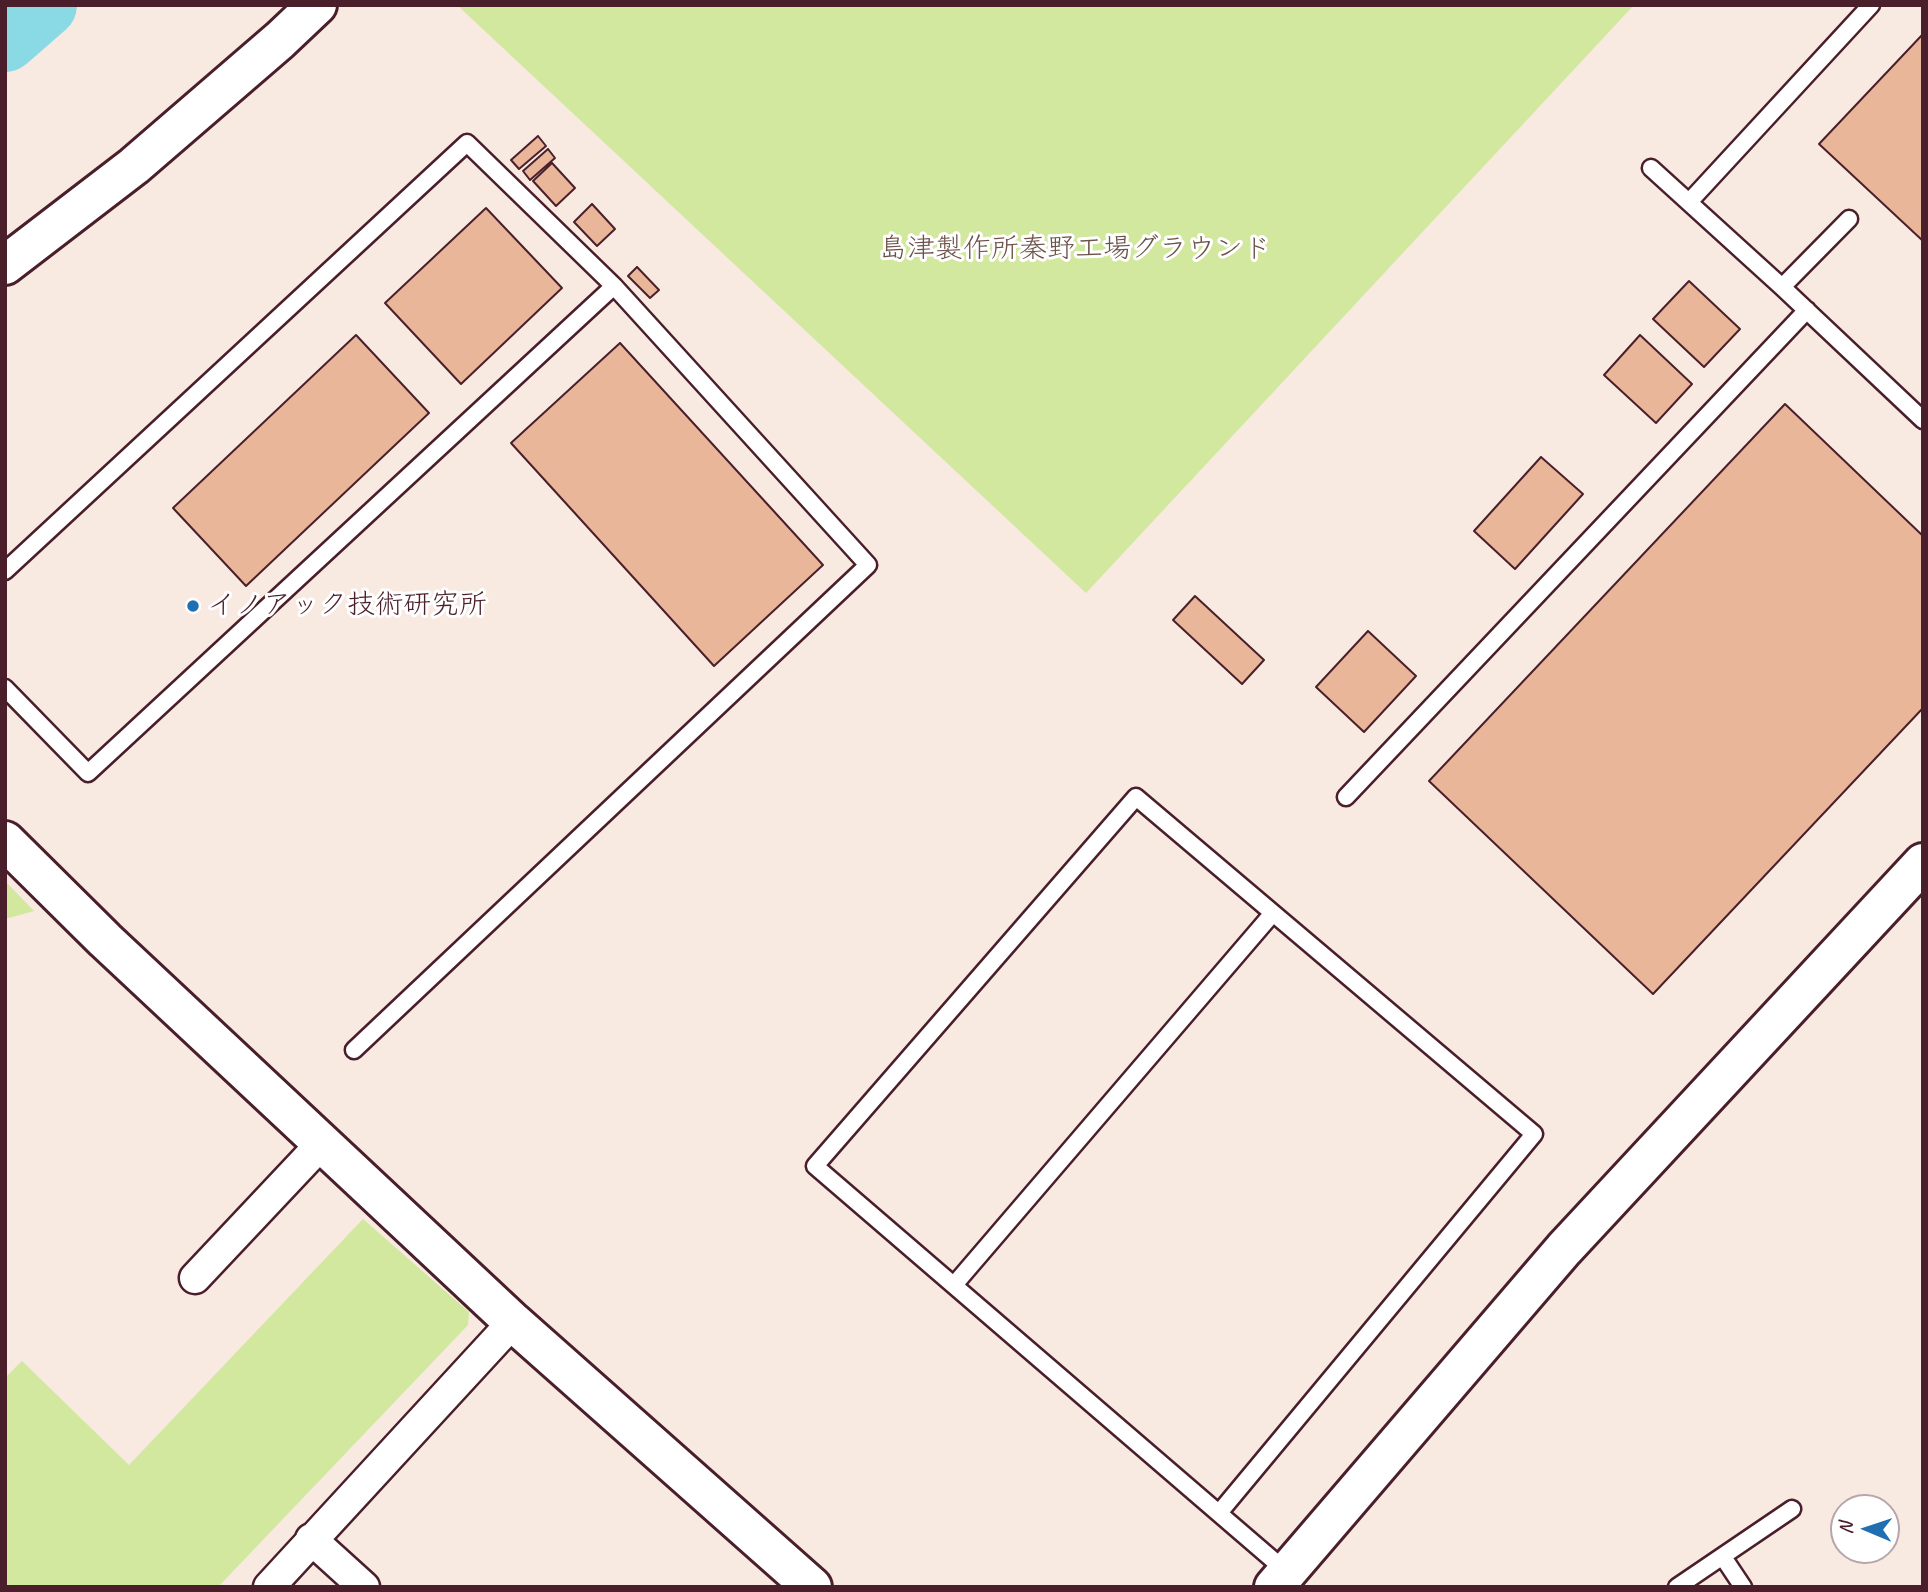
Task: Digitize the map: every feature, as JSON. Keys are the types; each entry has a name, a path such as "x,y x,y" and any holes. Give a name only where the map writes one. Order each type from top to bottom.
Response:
{"street":[{"path":"5,265 134,166 317,5"},
{"path":"5,841 105,940 513,1322 812,1587"},
{"path":"1281,1579 1564,1249 1923,863"},
{"path":"195,1278 323,1142"},
{"path":"269,1587 513,1322"},
{"path":"311,1539 364,1587"}],"lane":[{"path":"1689,201 1871,5"},
{"path":"5,571 467,143 614,286 868,565 354,1050"},
{"path":"1651,168 1923,420"},
{"path":"1782,287 1849,219"},
{"path":"5,688 88,773 614,286"},
{"path":"1346,797 1807,310"},
{"path":"1219,1513 1534,1135 1136,797 815,1166 1219,1513 1281,1579"},
{"path":"954,1285 1273,913"},
{"path":"1676,1587 1792,1509"},
{"path":"1723,1557 1743,1587"}],"green space":[{"name":"島津製作所秦野工場グラウンド","path":"457,5 1634,5 1086,593"},
{"path":"5,881 34,911 5,919"},
{"path":"363,1219 469,1312 468,1325 218,1587 5,1587 5,1378 22,1361 129,1465"}],"building":[{"path":"1923,34 1923,241 1819,144"},
{"path":"538,136 546,146 519,169 511,160"},
{"path":"548,149 555,158 530,180 523,171"},
{"path":"552,163 575,188 556,206 533,181"},
{"path":"592,204 615,229 597,246 574,222"},
{"path":"486,208 562,288 461,384 385,303"},
{"path":"637,267 659,290 650,298 628,276"},
{"path":"1689,281 1740,329 1704,367 1653,319"},
{"path":"356,335 429,413 246,586 173,508"},
{"path":"1640,335 1692,384 1656,423 1604,375"},
{"path":"620,343 823,565 714,666 511,443"},
{"path":"1785,404 1923,536 1923,708 1653,994 1429,781"},
{"path":"1541,457 1583,494 1515,569 1474,531"},
{"path":"1195,596 1264,660 1242,684 1173,620"},
{"path":"1368,631 1416,676 1364,732 1316,687"}],"waterway":[{"path":"5,39 44,5"}],"place":[{"name":"イノアック技術研究所","path":"193,606"}]}
